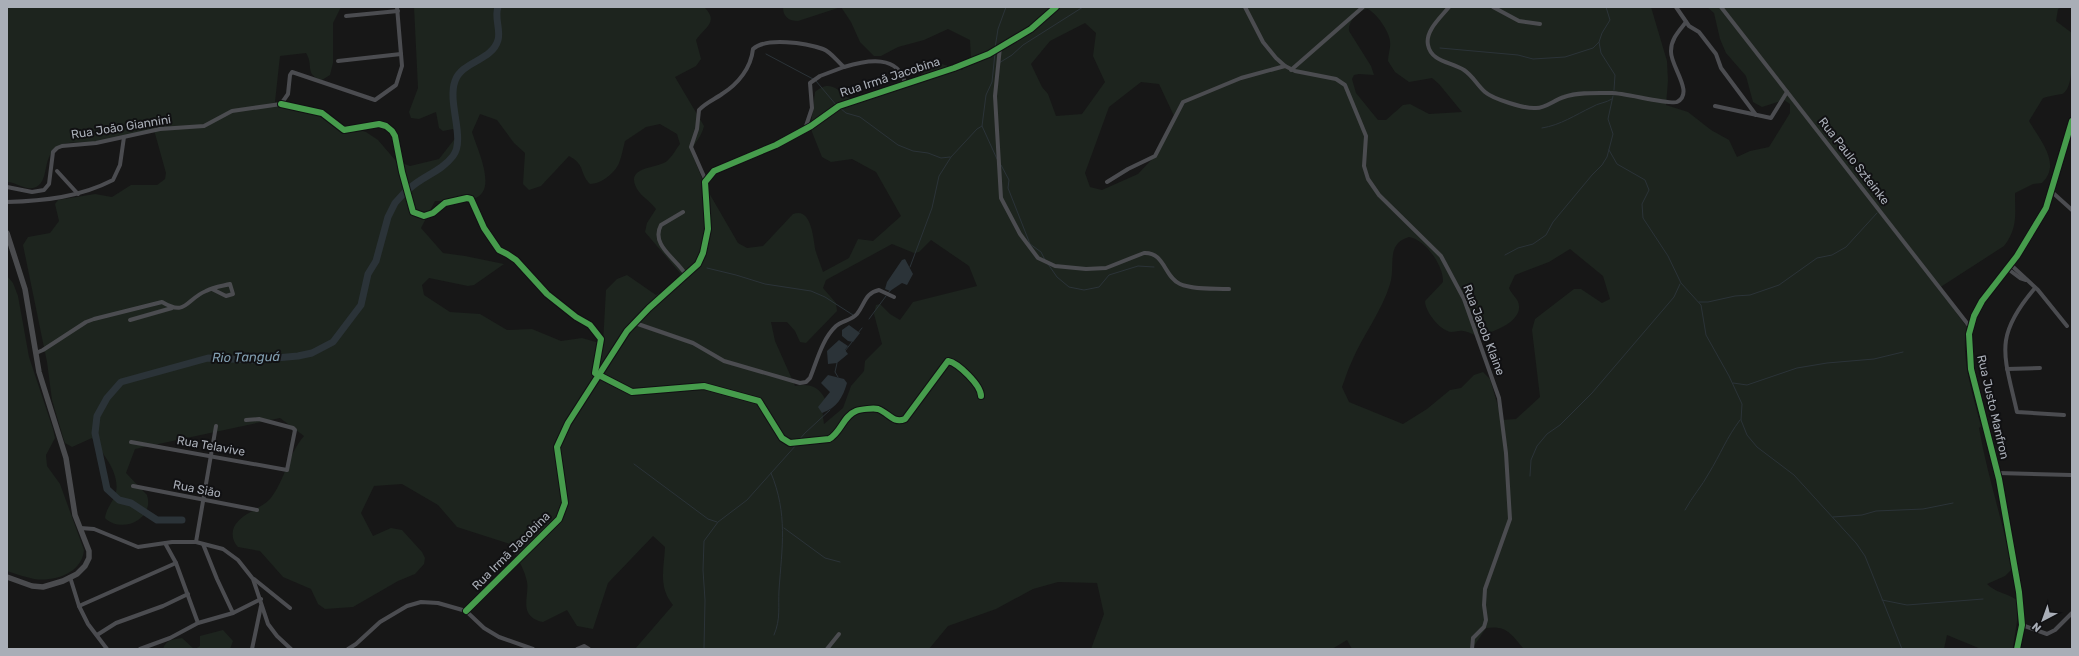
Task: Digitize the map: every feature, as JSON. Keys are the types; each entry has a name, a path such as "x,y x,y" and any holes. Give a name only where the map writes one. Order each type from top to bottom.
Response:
{"street":[{"name":"Rua Irmã Jacobina","path":"466,611 559,519 565,504 557,448 568,423 627,331 649,308 698,264 703,253 708,229 706,181 714,170 776,145 805,129 839,106 974,60 1031,29 1056,7"},
{"name":"Rua Jacob Klaine","path":"1245,7 1264,42 1276,58 1285,66 1291,70 1336,79 1345,85 1366,136 1364,166 1368,179 1379,195 1441,256 1464,299 1500,398 1506,453 1510,519 1485,589 1484,605 1486,620 1484,627 1473,638 1472,649"},
{"path":"1291,70 1363,7"},
{"path":"1449,7 1428,35 1428,44 1432,53 1439,60 1463,69 1485,92 1493,97 1532,108 1541,108 1566,96 1596,93 1628,95 1669,104 1677,102 1683,96 1684,87 1675,69 1671,50 1674,39 1686,22"},
{"path":"1493,7 1519,21 1540,24"},
{"path":"1676,7 1686,22 1699,32 1716,54 1722,68 1756,115"},
{"name":"Rua Paulo Szteinke","path":"1721,7 1970,327"},
{"path":"346,16 398,9 402,66 396,85 375,100 292,72 290,75 288,94 281,104 322,113 344,130 379,124 386,126 395,136 402,172 413,212 424,216 433,213 445,203 471,199 484,228 499,250 516,260 547,294 576,317 590,325 601,339 595,368 595,373 598,376 632,392 704,386 759,401 782,438 790,443 834,437 849,415 857,410 878,409 894,420 900,421 906,419 948,361 969,376 979,388 981,396"},
{"path":"706,181 691,148 697,129 699,110 723,94 748,69 752,61 753,49 768,41 803,44 823,49 844,67"},
{"path":"1000,47 996,96 1001,198 1020,234 1038,258 1055,266 1086,269 1106,268 1144,253 1151,253 1159,258 1178,284 1229,290"},
{"path":"338,61 401,54"},
{"path":"805,129 812,108 810,83 820,76 859,62 891,64 900,69 905,84"},
{"path":"1107,182 1128,169 1155,156 1183,102 1241,78 1285,66"},
{"path":"1715,106 1770,118 1773,117 1787,92"},
{"name":"Rua João Giannini","path":"7,187 32,192 44,190 49,184 51,164 54,152 57,148 96,143 160,129 204,126 232,111 281,104"},
{"name":"Rua Justo Manfron","path":"2017,649 2022,625 2017,576 1998,473 1971,369 1968,342 1970,327 1982,301 2009,267 2038,222 2052,192 2072,121"},
{"path":"7,202 52,199 78,194 108,183 116,176 120,165 124,137"},
{"path":"56,171 78,194"},
{"path":"2052,192 2072,210"},
{"path":"683,212 661,225 658,236 660,245 680,266 686,275"},
{"path":"7,233 25,289 36,353 47,400 66,458 72,499 80,528 89,551 89,558 85,566 70,578 43,587 32,586 7,577"},
{"path":"2009,267 2035,288 2066,326"},
{"path":"130,320 172,308 186,306 204,291 230,284 233,294 226,296 212,289"},
{"path":"2035,288 2018,309 2009,327 2005,350 2007,369 2017,412 2064,415"},
{"path":"635,323 692,343 724,361 758,369 800,383 806,382 810,378 823,343 831,332 837,325 857,314 862,303 871,292 879,290 894,297"},
{"path":"36,353 86,322 162,302 172,308"},
{"path":"2007,369 2040,368"},
{"name":"Rua Telavive","path":"131,442 287,470 295,430 291,426 259,419 246,420"},
{"path":"196,542 216,426"},
{"path":"1998,473 2072,475"},
{"name":"Rua Sião","path":"133,486 203,501 257,510"},
{"path":"80,528 94,529 138,546 196,542 224,550 238,560 253,579 290,608"},
{"path":"165,543 176,563 198,623"},
{"path":"203,544 233,613"},
{"path":"79,606 176,563"},
{"path":"70,578 79,606 88,624 107,649"},
{"path":"253,579 261,599 268,624 277,636 291,649"},
{"path":"97,635 116,623 163,606 188,594"},
{"path":"140,649 170,638 198,623 233,613 261,599"},
{"path":"348,649 356,644 380,622 407,606 421,602 438,603 466,611 484,628 499,637 533,649"},
{"path":"252,649 262,606"},
{"path":"2022,625 2047,634 2055,630 2072,613"},
{"path":"827,649 834,637 839,634"},
{"path":"577,649 584,646 589,649"}],"shaded area":[{"path":"7,7 341,7 333,23 333,63 330,75 322,80 316,78 311,72 306,53 280,56 275,102 298,109 319,112 337,123 366,132 378,140 396,161 410,166 439,159 457,136 453,129 443,131 439,128 436,112 419,119 411,118 409,112 418,88 414,7 704,7 709,12 711,21 696,40 701,59 696,66 675,77 704,126 702,133 691,151 705,186 738,243 747,248 763,246 793,214 800,213 805,216 811,227 816,252 823,272 849,258 858,239 873,241 901,216 876,172 852,159 831,162 822,157 812,132 811,124 815,92 824,86 828,86 836,89 848,98 874,98 893,90 912,86 927,68 935,62 962,70 971,58 970,40 948,29 924,40 898,47 881,56 874,56 860,42 851,22 841,7 1651,7 1667,61 1668,81 1666,105 1688,112 1711,130 1729,140 1737,157 1750,151 1769,147 1790,113 1790,104 1784,100 1762,107 1753,102 1746,76 1726,53 1720,39 1714,13 1707,7 2062,7 2058,9 2056,21 2072,33 2072,66 2069,84 2062,94 2043,98 2029,121 2043,144 2050,160 2048,176 2042,183 2033,184 2015,193 2014,227 2004,246 1939,288 1965,325 1969,321 1965,345 1968,373 1981,426 1979,428 1986,463 2012,569 2005,576 1987,584 1990,587 2017,600 2017,621 2013,649 1981,649 1947,635 1944,649 1524,649 1512,635 1504,629 1493,627 1486,628 1472,649 1352,649 1347,640 1332,649 1091,649 1104,614 1097,583 1058,582 1033,589 996,609 948,626 929,649 635,649 673,605 665,591 663,578 665,547 653,536 608,583 593,629 577,626 567,610 543,622 534,619 529,614 526,603 527,584 525,574 510,544 457,527 438,505 402,484 374,486 361,513 373,536 391,528 402,530 422,552 425,558 424,564 415,574 398,581 353,607 325,609 318,604 311,589 283,577 260,551 238,547 233,538 233,530 237,522 246,514 266,503 275,492 294,451 304,436 280,418 135,449 126,473 147,495 148,504 146,511 135,522 119,525 112,523 105,518 114,498 117,485 113,470 105,456 92,438 72,447 65,443 52,400 47,362 23,245 28,237 50,233 59,221 55,204 58,200 95,194 112,197 131,185 157,185 165,179 166,173 154,130 118,140 92,143 74,142 61,145 54,149 50,155 42,181 39,185 30,188 7,182","holes":["1368,9 1371,11 1382,23 1387,32 1390,44 1388,61 1395,72 1409,82 1432,78 1439,84 1462,112 1429,114 1410,104 1403,105 1386,120 1378,120 1356,93 1352,79 1354,75 1359,74 1374,75 1371,66 1349,31 1350,24 1354,17","1085,23 1096,33 1093,56 1105,82 1082,114 1056,116 1048,94 1042,87 1031,64 1050,41","1141,82 1159,84 1175,118 1155,156 1138,174 1102,190 1090,187 1085,173 1109,107","480,114 497,120 514,143 525,153 523,184 529,190 541,186 569,156 578,163 584,176 590,184 594,184 603,180 617,167 625,141 646,127 660,124 677,134 680,144 669,159 662,164 643,169 638,172 635,176 634,182 639,192 656,209 647,223 645,232 680,273 678,283 656,295 627,275 617,279 606,290 603,344 582,338 561,341 532,329 507,330 480,314 450,312 424,295 422,285 429,278 468,286 474,285 504,264 443,253 421,228 435,201 459,201 473,199 481,195 485,188 484,169 472,132","1409,237 1415,239 1427,248 1437,261 1443,282 1425,301 1430,315 1446,331 1462,331 1478,335 1497,330 1504,326 1510,322 1518,312 1519,303 1509,288 1515,275 1549,262 1570,249 1603,276 1610,299 1602,303 1581,289 1574,289 1535,319 1532,330 1540,397 1516,419 1502,420 1490,379 1483,372 1474,375 1461,388 1450,390 1427,409 1403,424 1349,402 1342,387 1356,351 1387,294 1392,277 1394,250 1402,240","931,240 969,266 977,286 913,302 900,320 890,314 880,304 876,305 874,314 882,344 865,361 864,371 851,386 843,408 824,424 822,409 825,399 823,395 813,386 795,386 775,341 771,322 787,322 795,331 800,342 806,343 837,311 836,303 823,288 826,280 892,244 914,253 919,252"]},
{"path":"783,7 841,7 798,21 787,18"},
{"path":"905,259 913,274 907,285 902,283 890,291 885,289 887,282 902,260"},
{"path":"7,276 13,283 18,296 29,357 55,438 46,455 47,466 60,484 84,550 82,558 73,570 59,577 50,579 34,579 7,571"},
{"path":"849,325 860,333 853,342 848,341 842,336 842,330"},
{"path":"839,340 848,346 845,350 848,354 837,363 828,364 827,351"},
{"path":"828,375 844,379 847,383 844,393 839,401 832,408 822,413 818,407 830,392 821,383"},
{"path":"223,630 233,641 230,649 195,649 200,646 200,636"},
{"path":"182,638 194,649 163,649 168,642"}],"waterway":[{"name":"Rio Tanguá","path":"409,189 443,166 453,156 458,140 453,100 455,81 464,69 484,57 495,47 499,36 497,15 498,7"},
{"path":"995,48 998,29 1006,7"},
{"path":"999,63 1012,55 1023,45 1083,7"},
{"path":"1606,7 1610,20 1602,33 1599,42 1601,53 1615,75 1614,90"},
{"path":"1440,48 1518,55 1533,59 1565,57 1593,48 1599,42"},
{"path":"995,53 992,82 986,95 982,126 997,159"},
{"path":"766,54 813,79"},
{"path":"816,81 837,106"},
{"path":"1505,255 1518,248 1533,244 1546,235 1553,222 1602,165 1607,157 1613,134 1608,119 1613,96"},
{"path":"1542,128 1562,122 1612,99"},
{"path":"840,108 846,113 860,117 898,145 913,151 928,153 941,158 950,157"},
{"path":"910,267 932,208 939,176 951,157 977,129 982,126"},
{"path":"1609,150 1617,164 1645,180 1649,190 1642,204 1643,218 1668,256 1681,283 1701,305 1706,335 1729,376 1742,404 1741,420 1747,435 1757,447 1794,475 1856,543 1865,556 1902,649"},
{"path":"1001,165 1009,180 1008,188 1030,244 1041,252 1045,260"},
{"name":"Rio Tanguá","path":"182,520 157,520 131,503 119,500 107,489 95,433 97,416 107,398 121,382 208,358 253,360 298,356 312,353 333,342 361,305 368,274 376,261 388,217 395,203 405,192"},
{"path":"1699,302 1708,302 1735,296 1750,295 1779,285 1817,258 1832,255 1846,247 1877,213"},
{"path":"1048,264 1057,277 1069,287 1084,290 1099,287 1109,275 1138,266 1154,267"},
{"path":"707,268 765,284 811,291 825,297 853,315"},
{"path":"1530,476 1531,460 1537,446 1547,434 1560,425 1592,393 1674,297 1680,284"},
{"path":"888,293 894,286"},
{"path":"869,319 886,296"},
{"path":"858,333 862,328"},
{"path":"845,351 852,342"},
{"path":"1733,383 1747,385 1797,368 1827,363 1874,359 1903,352"},
{"path":"837,363 835,372 838,377"},
{"path":"798,441 830,410"},
{"path":"1685,510 1706,478 1727,439 1740,420"},
{"path":"704,649 704,541 718,522 747,500 797,444"},
{"path":"634,464 708,519 717,522"},
{"path":"771,473 780,503 782,517 778,618 774,635"},
{"path":"1833,517 1862,515 1876,511 1923,509 1953,503"},
{"path":"784,528 825,558 840,562"},
{"path":"1882,600 1907,605 1983,599"}],"cycle path":[{"path":"466,611 559,519 565,503 557,447 568,423 627,331 649,308 698,264 703,253 708,229 705,182 714,171 776,145 811,126 839,106 954,68 989,54 1031,29 1056,7"},
{"path":"281,104 322,113 344,130 379,124 386,126 395,136 402,172 413,212 424,216 433,213 445,203 467,198 471,199 484,228 499,250 516,260 547,294 576,317 590,325 601,339 595,373 632,392 704,386 759,401 782,438 790,443 829,439 836,433 848,417 856,411 878,409 894,419 905,419 948,361 963,370 968,375 977,386 981,396"},
{"path":"2017,649 2022,625 2019,592 1999,479 1971,369 1969,334 1974,316 1982,301 2017,256 2046,208 2072,121"}]}
